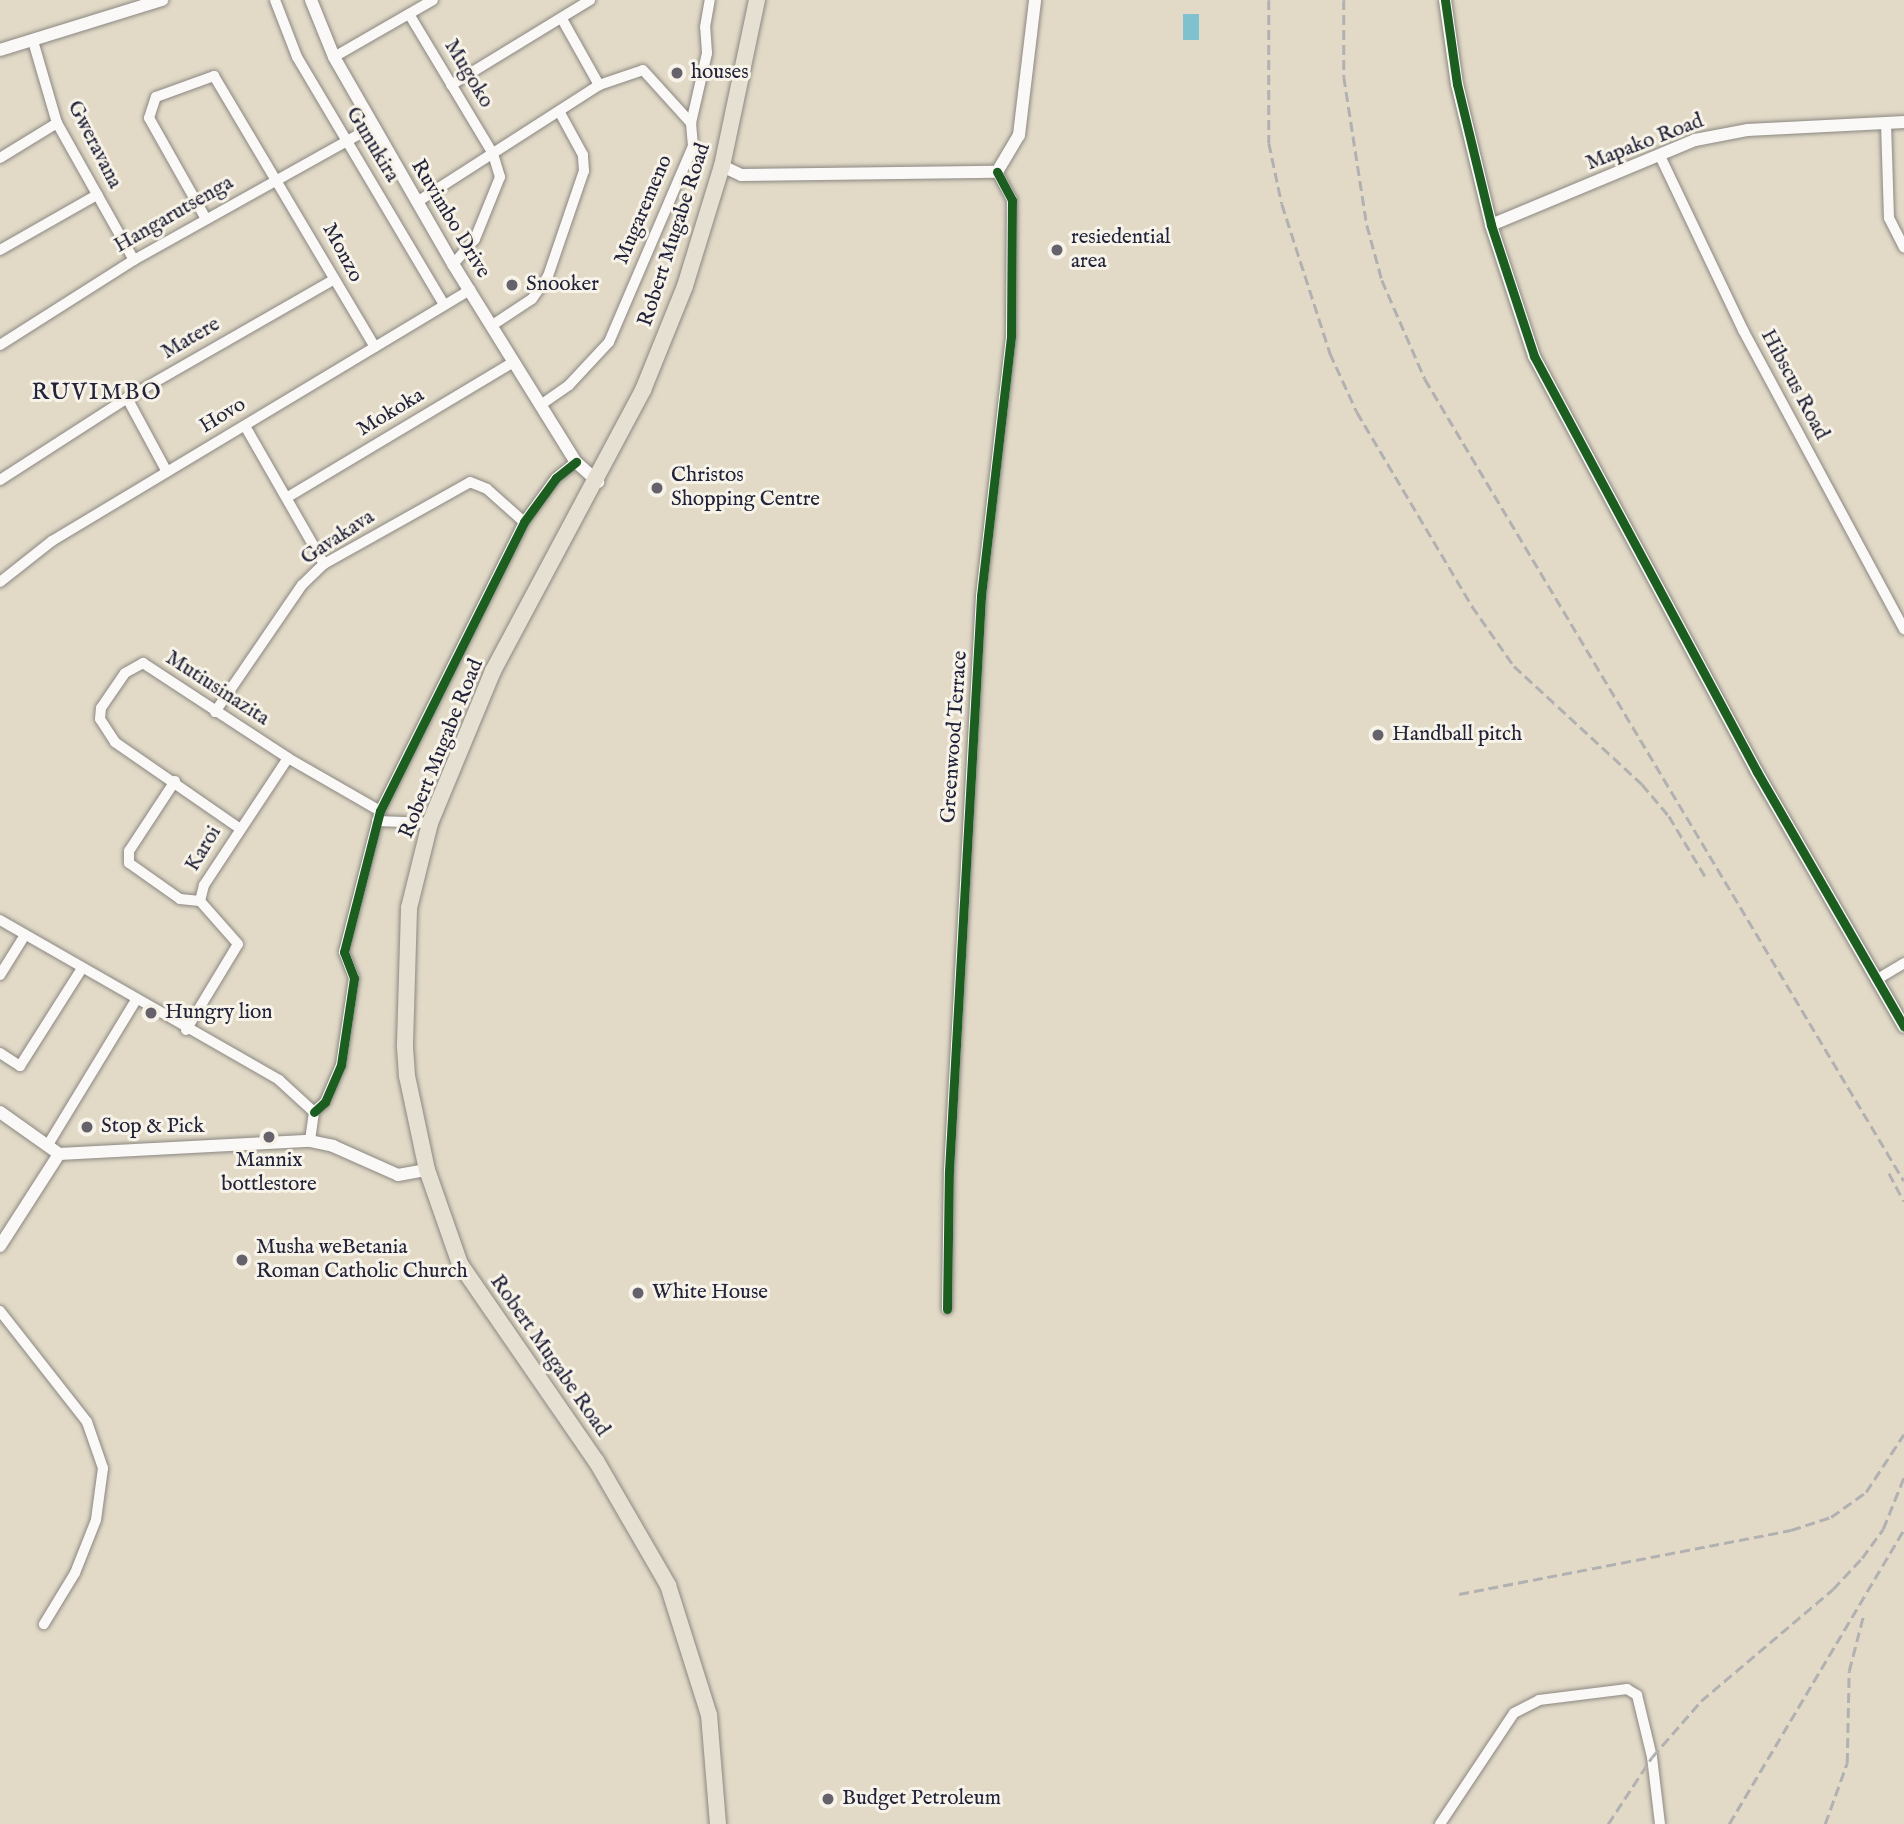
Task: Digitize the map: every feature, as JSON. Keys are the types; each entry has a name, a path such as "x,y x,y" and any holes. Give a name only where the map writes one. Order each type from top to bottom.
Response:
{"main road":[{"name":"Robert Mugabe Road","path":"718,1824 709,1715 668,1585 596,1461 460,1264 427,1170 407,1076 405,1044 409,908 430,823 493,671 598,482 643,390 685,286 722,166 757,0"}],"street":[{"path":"0,50 33,41 124,5 162,0"},
{"name":"Gunukira","path":"275,0 297,57 444,306"},
{"name":"Ruvimbo Drive","path":"311,0 334,57 453,264 576,462 598,482"},
{"path":"334,57 433,0"},
{"path":"451,85 590,0"},
{"name":"Mugaremeno","path":"542,404 569,385 609,342 693,146 691,123 707,53 705,27 710,0"},
{"path":"722,166 741,175 997,172 1019,135 1035,0"},
{"path":"1445,0 1457,84 1491,225 1534,356 1757,772 1904,1027"},
{"name":"Mugoko","path":"410,14 493,154"},
{"path":"562,19 599,85"},
{"name":"Gweravana","path":"33,41 57,123 134,260"},
{"path":"417,202 599,85 643,70 691,123"},
{"name":"Monzo","path":"205,219 149,118 156,97 214,76 375,347"},
{"path":"491,326 532,299 548,276 584,171 583,155 559,111"},
{"name":"Mapako Road","path":"1491,225 1695,140 1748,130 1904,122"},
{"path":"0,158 57,123"},
{"path":"1886,123 1889,218 1904,247"},
{"name":"Hangarutsenga","path":"0,345 134,260 276,178 372,127"},
{"path":"453,264 475,239 500,177 493,154"},
{"name":"Hibscus Road","path":"1660,156 1742,330 1904,629"},
{"name":"Greenwood Terrace","path":"947,1309 949,1171 978,651 1011,336 1012,200 997,172"},
{"path":"0,250 97,195"},
{"name":"Matere","path":"0,480 127,398 333,280"},
{"name":"Hovo","path":"0,582 52,541 470,290"},
{"name":"Mokoka","path":"288,498 514,362"},
{"path":"127,398 167,472"},
{"path":"245,426 324,564"},
{"path":"310,1141 314,1112 325,1102 341,1065 348,1034 354,978 344,952 379,816 524,522 556,478 576,462"},
{"name":"Gavakava","path":"215,712 302,585 324,564 470,482 487,489 524,522"},
{"name":"Mutiusinazita","path":"239,828 175,781 115,742 100,719 101,708 125,673 143,663 379,816"},
{"name":"Karoi","path":"186,1030 238,944 200,901 204,885 239,828 288,758"},
{"path":"175,781 129,851 128,863 180,899 200,901"},
{"path":"379,816 430,823"},
{"path":"0,920 81,971 279,1080 314,1112"},
{"path":"0,975 25,935"},
{"path":"1876,980 1904,963"},
{"path":"0,1053 20,1066 81,971"},
{"path":"49,1143 136,1000"},
{"path":"0,1112 49,1143 59,1153 310,1141 334,1146 398,1175 427,1170"},
{"path":"0,1247 59,1153"},
{"path":"0,1311 87,1422 103,1468 96,1520 75,1573 44,1624"},
{"path":"1440,1824 1514,1713 1539,1700 1627,1689 1637,1695 1646,1732 1660,1824"}],"water":[{"path":"1183,14 1199,14 1199,40 1183,40"}],"railway":[{"path":"1269,0 1269,143 1282,204 1330,353 1357,412 1472,606 1514,666 1642,784 1669,816 1705,876"},
{"path":"1344,0 1344,77 1367,225 1382,280 1425,379 1904,1181"},
{"path":"1889,1173 1904,1201"},
{"path":"1459,1594 1791,1530 1831,1517 1866,1492 1904,1434"},
{"path":"1608,1824 1652,1757 1701,1701 1833,1589 1862,1558 1883,1529 1904,1477"},
{"path":"1729,1824 1904,1529"},
{"path":"1825,1824 1847,1763 1849,1671 1864,1613"}],"cycle path":[{"path":"1445,0 1457,84 1491,225 1534,356 1757,772 1904,1027"},
{"path":"947,1309 949,1171 981,596 1011,336 1012,200 997,172"},
{"path":"314,1112 325,1102 341,1065 354,978 344,952 380,811 524,522 556,478 576,462"}],"place":[{"name":"houses","path":"677,73"},
{"name":"resiedential area","path":"1057,250"},
{"name":"Snooker","path":"512,285"},
{"name":"Christos Shopping Centre","path":"657,488"},
{"name":"Handball pitch","path":"1378,735"},
{"name":"Hungry lion","path":"151,1013"},
{"name":"Stop & Pick","path":"87,1127"},
{"name":"Mannix bottlestore","path":"269,1137"},
{"name":"Musha weBetania Roman Catholic Church","path":"242,1260"},
{"name":"White House","path":"638,1293"},
{"name":"Budget Petroleum","path":"828,1799"}],"district":[{"name":"RUVIMBO","path":"97,393"}]}
